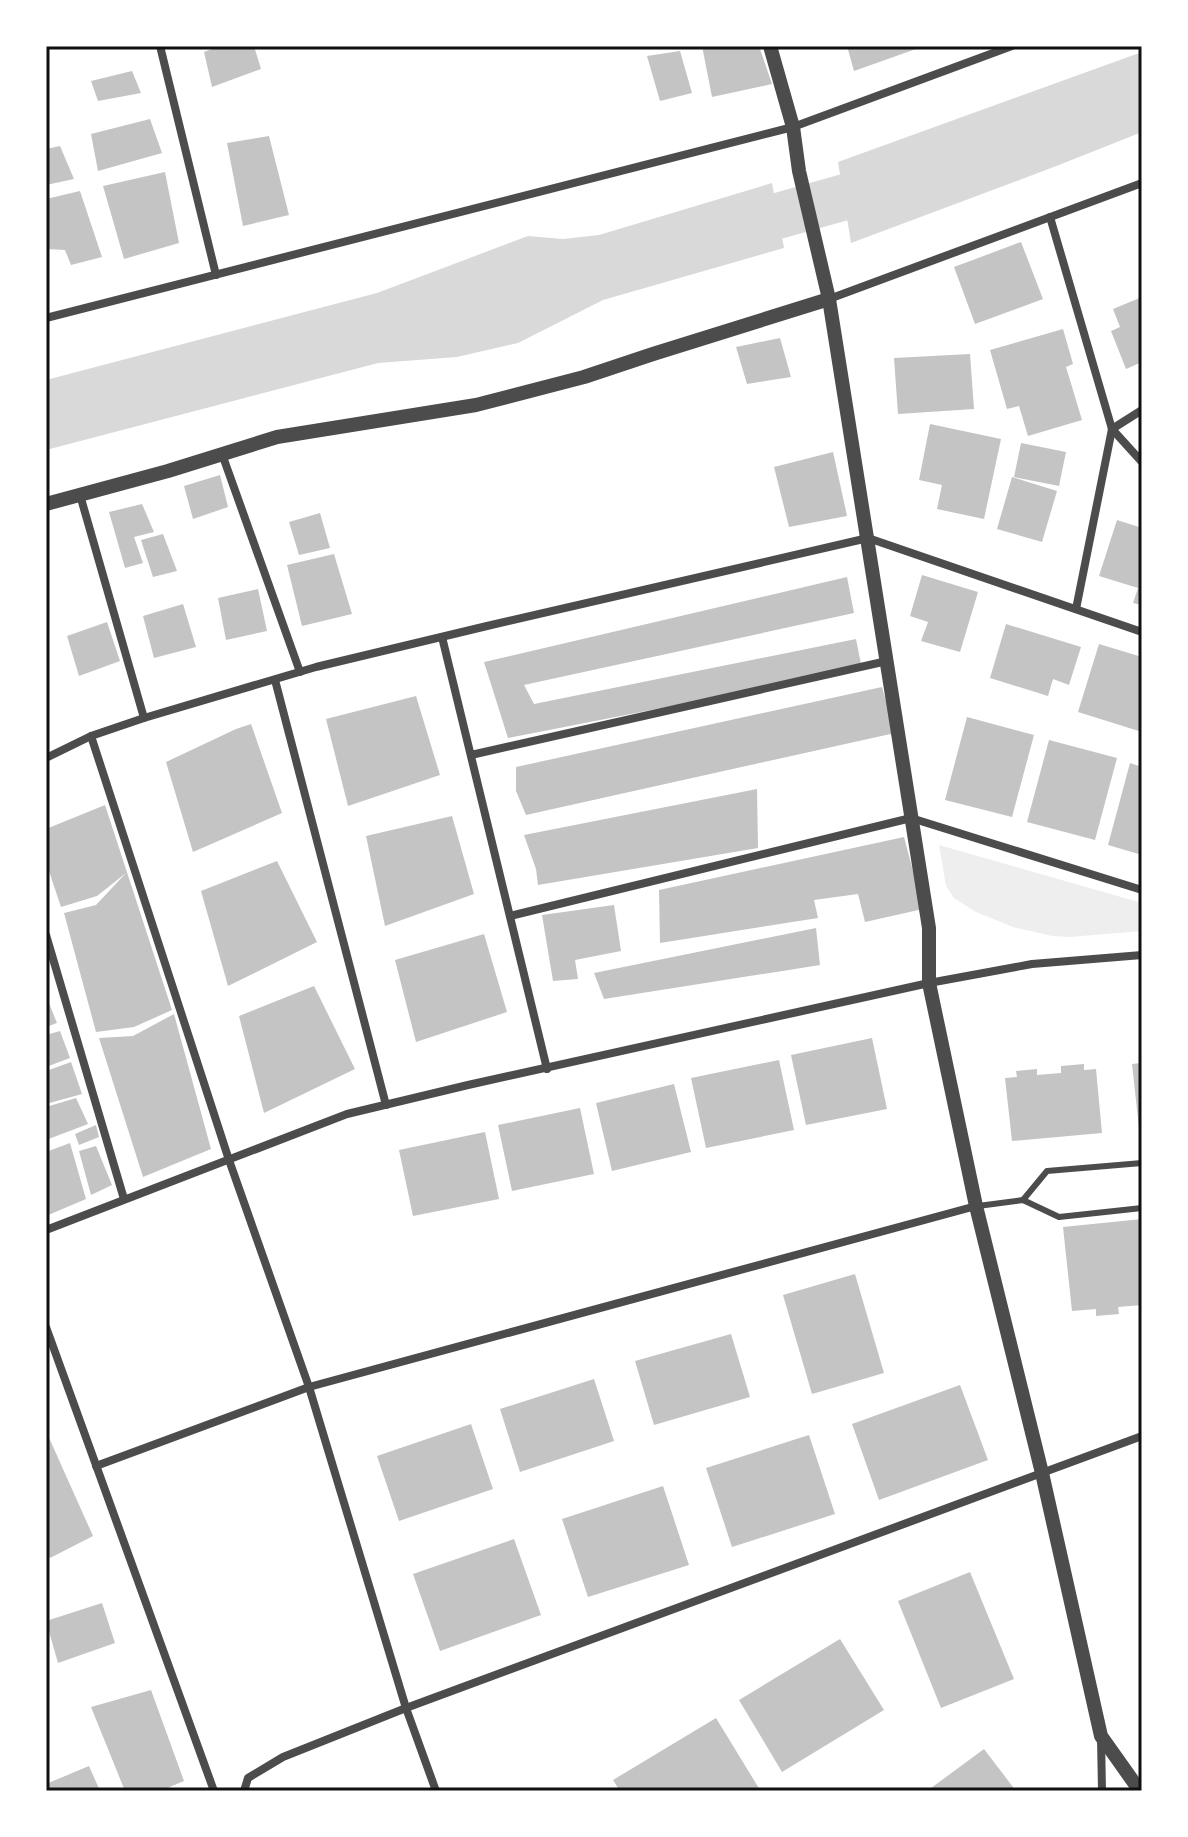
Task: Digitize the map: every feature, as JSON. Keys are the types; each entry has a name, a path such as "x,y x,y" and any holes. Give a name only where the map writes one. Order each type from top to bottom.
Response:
{"street":[{"path":"160,46 216,275"},
{"path":"770,46 793,127 799,171 829,299 929,928 929,983 976,1206 1042,1473 1101,1736 1102,1791"},
{"path":"46,318 793,127 1012,46"},
{"path":"46,504 277,437 476,405 584,377 829,299 1142,183"},
{"path":"1050,217 1112,429 1142,462"},
{"path":"1076,609 1112,429 1142,410"},
{"path":"222,454 300,672"},
{"path":"80,495 144,718"},
{"path":"46,758 91,736 144,718 300,672 868,538 1142,632"},
{"path":"442,637 547,1069"},
{"path":"471,755 887,661"},
{"path":"275,680 386,1105"},
{"path":"91,736 229,1160 309,1387 406,1708 436,1791"},
{"path":"510,916 911,818 1142,890"},
{"path":"46,935 124,1199"},
{"path":"46,1230 347,1114 929,983 1032,964 1142,955"},
{"path":"96,1466 309,1387 976,1206"},
{"path":"46,1327 214,1791"},
{"path":"244,1791 248,1778 283,1757 406,1708 1142,1436"},
{"path":"1101,1736 1140,1791"}],"lane":[{"path":"1023,1200 1047,1171 1142,1163"},
{"path":"976,1206 1023,1200 1059,1217 1142,1208"}],"shaded area":[{"path":"1142,52 1142,132 851,243 838,162"},
{"path":"772,183 784,248 603,300 518,343 457,357 378,363 46,450 46,380 377,293 528,236 563,239 599,235"},
{"path":"939,845 1142,903 1142,931 1052,936 1013,927 976,912 954,898 946,886"}],"building":[{"path":"220,46 254,46 261,69 212,87 204,52"},
{"path":"702,46 759,46 772,84 712,97"},
{"path":"847,46 915,46 916,49 854,71"},
{"path":"680,51 692,93 660,101 647,56"},
{"path":"132,71 141,93 98,101 91,81"},
{"path":"150,119 162,153 98,171 91,134"},
{"path":"269,136 289,215 243,226 227,143"},
{"path":"60,146 74,179 46,185 46,149"},
{"path":"165,172 179,243 124,259 103,186"},
{"path":"80,191 102,257 71,265 65,250 46,249 46,199"},
{"path":"1021,242 1043,299 975,324 954,267"},
{"path":"1142,297 1142,362 1126,369 1111,331 1120,327 1113,309"},
{"path":"1063,329 1073,364 1066,367 1082,420 1028,436 1019,406 1007,409 990,350"},
{"path":"780,338 791,377 747,384 736,347"},
{"path":"970,354 974,409 898,414 894,358"},
{"path":"930,424 1001,439 984,519 937,509 942,485 919,480"},
{"path":"1021,443 1066,452 1059,486 1014,477"},
{"path":"833,452 847,516 789,527 774,467"},
{"path":"220,475 228,507 193,519 184,486"},
{"path":"1012,477 1057,491 1042,542 997,529"},
{"path":"142,504 154,532 134,537 143,563 125,568 109,512"},
{"path":"320,513 330,548 299,555 289,522"},
{"path":"1117,520 1142,528 1142,605 1133,603 1138,588 1099,576"},
{"path":"163,534 177,571 153,577 141,540"},
{"path":"334,554 352,614 302,626 287,565"},
{"path":"922,575 978,592 960,652 921,641 928,622 910,616"},
{"path":"847,577 854,613 524,685 534,704 856,639 862,669 508,738 484,662"},
{"path":"258,589 267,631 226,640 218,598"},
{"path":"183,604 196,647 154,658 143,616"},
{"path":"107,622 120,661 79,676 67,636"},
{"path":"1006,624 1081,647 1069,685 1053,679 1048,696 990,678"},
{"path":"1099,644 1142,657 1142,732 1078,712"},
{"path":"882,687 895,733 526,815 516,791 516,767"},
{"path":"416,696 440,775 348,806 326,719"},
{"path":"967,717 1034,735 1012,817 945,800"},
{"path":"251,724 282,813 193,852 166,762"},
{"path":"1049,740 1117,758 1095,840 1027,822"},
{"path":"1130,763 1142,767 1142,855 1108,845"},
{"path":"757,789 758,848 538,885 524,835"},
{"path":"105,805 172,1010 134,1027 96,1032 64,913 96,905 126,873 97,896 61,907 46,862 46,829"},
{"path":"452,816 474,894 385,926 366,836"},
{"path":"904,837 923,909 865,922 858,894 814,900 818,918 660,943 659,890"},
{"path":"277,861 317,942 228,986 201,891"},
{"path":"614,905 621,951 575,960 578,979 553,981 542,915"},
{"path":"816,928 820,965 604,999 594,973"},
{"path":"484,934 507,1012 416,1042 395,960"},
{"path":"314,986 355,1069 264,1113 239,1016"},
{"path":"46,996 57,1023 46,1027"},
{"path":"174,1014 211,1149 143,1177 99,1038 133,1036"},
{"path":"60,1031 70,1058 46,1067 46,1035"},
{"path":"872,1038 887,1109 806,1125 791,1055"},
{"path":"779,1060 794,1130 706,1148 691,1078"},
{"path":"71,1062 82,1094 46,1104 46,1071"},
{"path":"1142,1063 1142,1137 1140,1137 1132,1064"},
{"path":"1084,1064 1084,1070 1096,1069 1102,1133 1012,1141 1005,1078 1017,1077 1016,1071 1037,1069 1037,1075 1061,1073 1061,1066"},
{"path":"674,1084 691,1152 612,1171 596,1103"},
{"path":"76,1098 88,1124 46,1140 46,1107"},
{"path":"580,1108 594,1174 512,1191 498,1125"},
{"path":"96,1125 99,1137 79,1145 75,1134"},
{"path":"485,1132 499,1199 413,1216 399,1150"},
{"path":"70,1143 86,1199 46,1216 46,1152"},
{"path":"96,1146 112,1185 91,1195 79,1151"},
{"path":"1142,1219 1142,1305 1118,1307 1119,1314 1096,1316 1096,1309 1072,1311 1063,1227"},
{"path":"855,1274 884,1373 812,1394 783,1295"},
{"path":"731,1334 750,1397 654,1425 635,1361"},
{"path":"594,1379 614,1441 520,1472 500,1409"},
{"path":"960,1385 988,1460 879,1500 852,1424"},
{"path":"471,1424 493,1489 399,1521 377,1456"},
{"path":"46,1431 93,1536 50,1558 46,1549"},
{"path":"809,1435 835,1514 732,1547 706,1468"},
{"path":"663,1486 689,1565 588,1597 562,1519"},
{"path":"514,1539 541,1615 440,1651 413,1574"},
{"path":"970,1572 1014,1679 941,1708 898,1601"},
{"path":"102,1603 115,1643 58,1663 46,1621"},
{"path":"840,1639 884,1710 782,1772 739,1700"},
{"path":"151,1690 184,1781 160,1791 125,1791 91,1707"},
{"path":"716,1718 760,1790 620,1791 613,1780"},
{"path":"984,1749 1016,1791 927,1791"},
{"path":"89,1766 100,1791 46,1791 46,1784"}],"waterway":[{"path":"717,233 902,178"}]}
